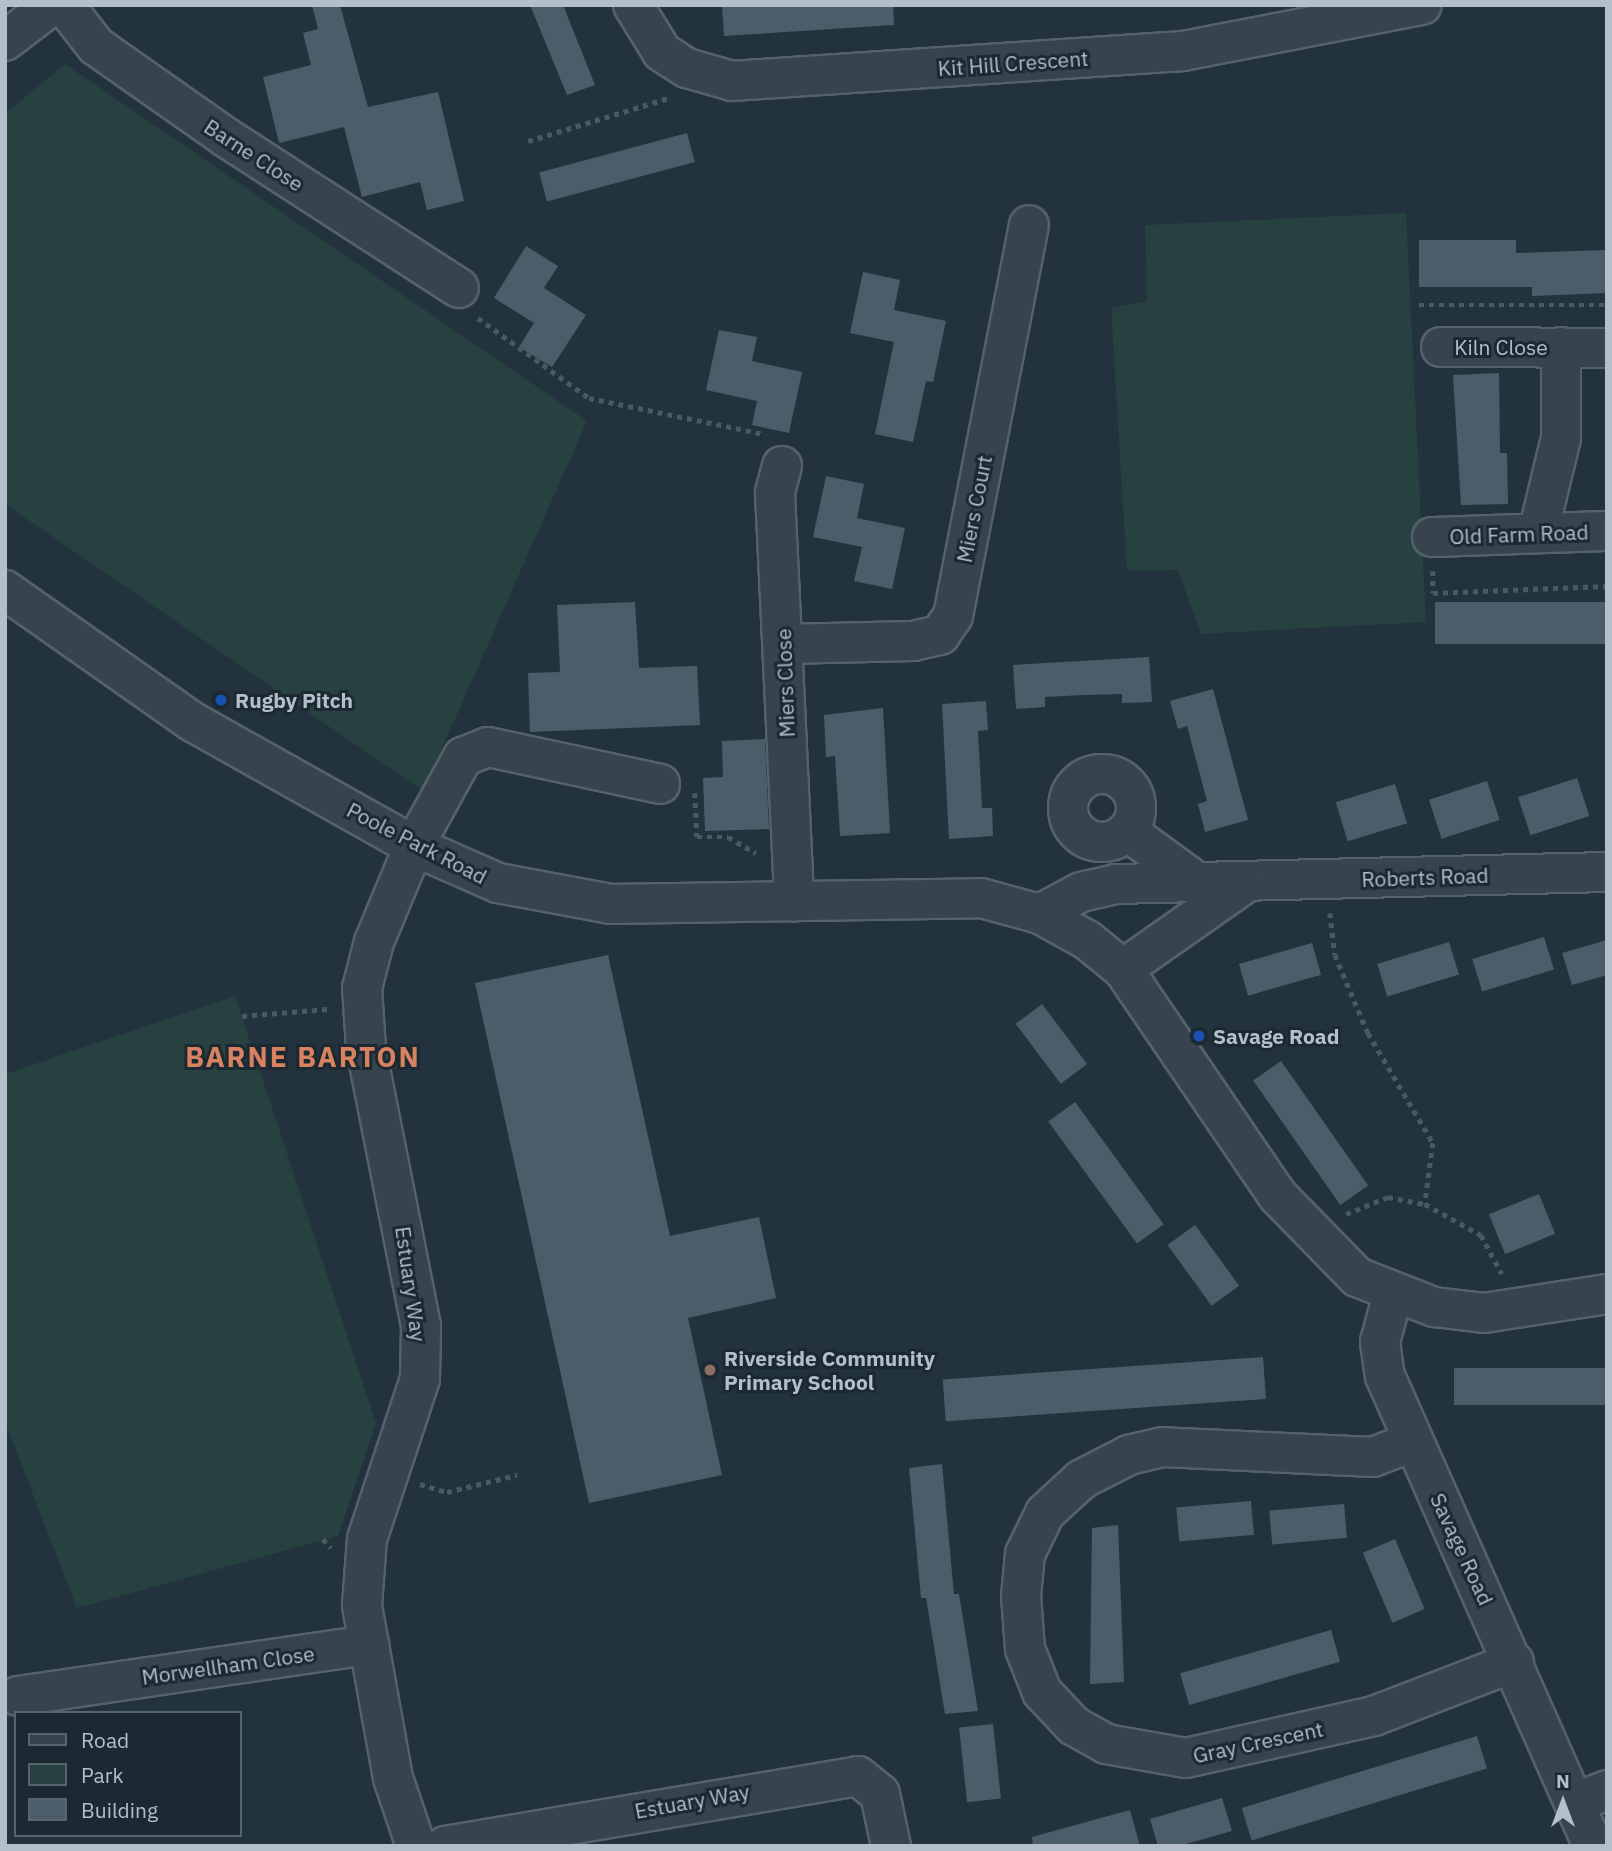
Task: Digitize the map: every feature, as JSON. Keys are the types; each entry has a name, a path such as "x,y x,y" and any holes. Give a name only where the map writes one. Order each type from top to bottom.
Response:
{"street":[{"path":"5,41 52,5"},
{"name":"Barne Close","path":"64,5 96,46 227,138 458,288"},
{"name":"Kit Hill Crescent","path":"633,5 662,52 696,71 732,81 787,80 1183,51 1422,5"},
{"name":"Miers Court","path":"784,643 913,641 940,635 953,616 1029,225"},
{"name":"Kiln Close","path":"1441,346 1607,348"},
{"name":"Kiln Close","path":"1538,533 1561,438 1561,347"},
{"name":"Miers Close","path":"782,466 775,493 794,888"},
{"name":"Old Farm Road","path":"1432,537 1607,531"},
{"name":"Poole Park Road","path":"5,590 193,722 414,846 498,883 611,904 794,888 981,898 1040,914 1087,940 1123,969"},
{"name":"Estuary Way","path":"416,1846 393,1778 362,1605 367,1539 420,1379 421,1326 366,1048 362,988 374,942 414,846 463,757 488,747 660,784"},
{"path":"1127,831 1194,880"},
{"name":"Roberts Road","path":"1040,914 1081,892 1116,884 1194,880 1244,884 1607,872"},
{"path":"1244,884 1123,969 1277,1195 1314,1236 1357,1276 1393,1294 1434,1307 1484,1313 1607,1294"},
{"name":"Savage Road","path":"1393,1294 1380,1342 1385,1376 1412,1442 1514,1662 1591,1797 1593,1846"},
{"name":"Gray Crescent","path":"1412,1442 1373,1457 1163,1447 1129,1455 1082,1479 1045,1513 1025,1554 1021,1596 1025,1649 1042,1692 1074,1726 1106,1744 1186,1758 1374,1716 1514,1662"},
{"name":"Morwellham Close","path":"19,1696 88,1699 369,1645"},
{"name":"Estuary Way","path":"445,1846 858,1776 880,1794 891,1846"}],"path":[{"path":"528,141 676,96 696,71"},
{"path":"458,288 482,324 589,398 767,434 782,466"},
{"path":"1419,305 1607,304"},
{"path":"1432,537 1433,593 1607,586"},
{"path":"660,784 695,780 698,837 728,837 794,888"},
{"path":"1327,881 1335,955 1368,1033 1433,1143 1424,1204"},
{"path":"242,1016 316,1010"},
{"path":"1314,1236 1343,1215 1388,1197 1424,1204 1481,1235 1503,1276 1508,1309"},
{"path":"434,1488 447,1492 517,1475"}],"green space":[{"path":"65,64 587,421 423,791 5,504 5,114"},
{"path":"1406,213 1426,622 1201,634 1178,570 1127,571 1111,308 1147,301 1145,225"},
{"path":"235,996 376,1423 338,1536 77,1608 5,1422 5,1074"}],"building":[{"path":"312,5 340,5 368,107 438,92 464,201 427,210 420,182 362,197 344,127 279,143 263,77 311,65 303,33 318,29"},
{"path":"530,5 563,5 595,85 567,95"},
{"path":"722,5 893,5 894,25 724,36"},
{"path":"687,133 695,162 547,202 539,173"},
{"path":"1419,240 1516,240 1516,253 1607,250 1607,293 1532,296 1532,287 1419,287"},
{"path":"526,246 558,266 544,288 586,315 552,367 519,347 534,323 494,298"},
{"path":"863,272 900,280 894,310 946,321 933,382 926,381 913,442 875,434 894,342 850,333"},
{"path":"719,330 757,337 752,361 802,372 789,433 752,425 757,401 706,390"},
{"path":"1499,373 1500,453 1507,453 1508,504 1461,505 1453,375"},
{"path":"826,476 864,484 857,518 905,528 892,589 854,581 862,547 813,537"},
{"path":"635,602 639,668 697,666 700,725 530,732 528,673 560,672 557,605"},
{"path":"1435,602 1607,602 1607,644 1435,644"},
{"path":"1149,657 1152,702 1122,703 1122,694 1083,695 1045,697 1045,707 1016,709 1013,665"},
{"path":"1213,689 1248,820 1205,832 1198,804 1207,801 1187,726 1178,729 1170,701"},
{"path":"986,701 988,730 978,731 982,808 992,808 993,836 949,839 942,704"},
{"path":"883,708 890,833 840,836 835,756 826,757 824,715"},
{"path":"765,739 769,829 705,831 703,778 723,777 722,741"},
{"path":"1577,778 1589,816 1530,835 1518,797"},
{"path":"1487,781 1500,820 1442,839 1429,800"},
{"path":"1395,784 1407,823 1348,841 1336,802"},
{"path":"1544,937 1554,970 1482,991 1472,959"},
{"path":"1607,940 1607,975 1572,985 1562,953"},
{"path":"1449,942 1459,975 1387,996 1377,964"},
{"path":"1312,943 1321,975 1248,996 1239,964"},
{"path":"608,955 670,1236 759,1217 776,1298 688,1318 722,1475 589,1503 475,983"},
{"path":"1042,1004 1087,1064 1061,1084 1016,1024"},
{"path":"1281,1061 1368,1186 1340,1205 1253,1081"},
{"path":"1075,1102 1164,1224 1137,1244 1048,1121"},
{"path":"1539,1194 1555,1234 1505,1254 1489,1214"},
{"path":"1195,1225 1239,1286 1212,1306 1167,1245"},
{"path":"1263,1357 1266,1399 946,1421 943,1379"},
{"path":"1454,1368 1607,1368 1607,1405 1454,1405"},
{"path":"942,1464 954,1594 959,1594 978,1711 945,1714 926,1598 921,1598 909,1468"},
{"path":"1251,1501 1254,1535 1179,1541 1176,1508"},
{"path":"1344,1504 1347,1538 1272,1544 1269,1511"},
{"path":"1118,1525 1124,1682 1090,1684 1092,1528"},
{"path":"1395,1539 1425,1609 1392,1623 1363,1553"},
{"path":"1331,1630 1340,1662 1189,1705 1180,1673"},
{"path":"993,1724 1001,1799 967,1802 959,1728"},
{"path":"1477,1736 1487,1769 1252,1840 1242,1808"},
{"path":"1222,1798 1232,1831 1179,1846 1158,1846 1150,1819"},
{"path":"1130,1810 1140,1846 1033,1846 1032,1837"}],"place":[{"name":"Rugby Pitch","path":"221,700"},
{"name":"Savage Road","path":"1199,1036"},
{"name":"Riverside Community Primary School","path":"710,1370"}],"district":[{"name":"BARNE BARTON","path":"303,1057"}]}
